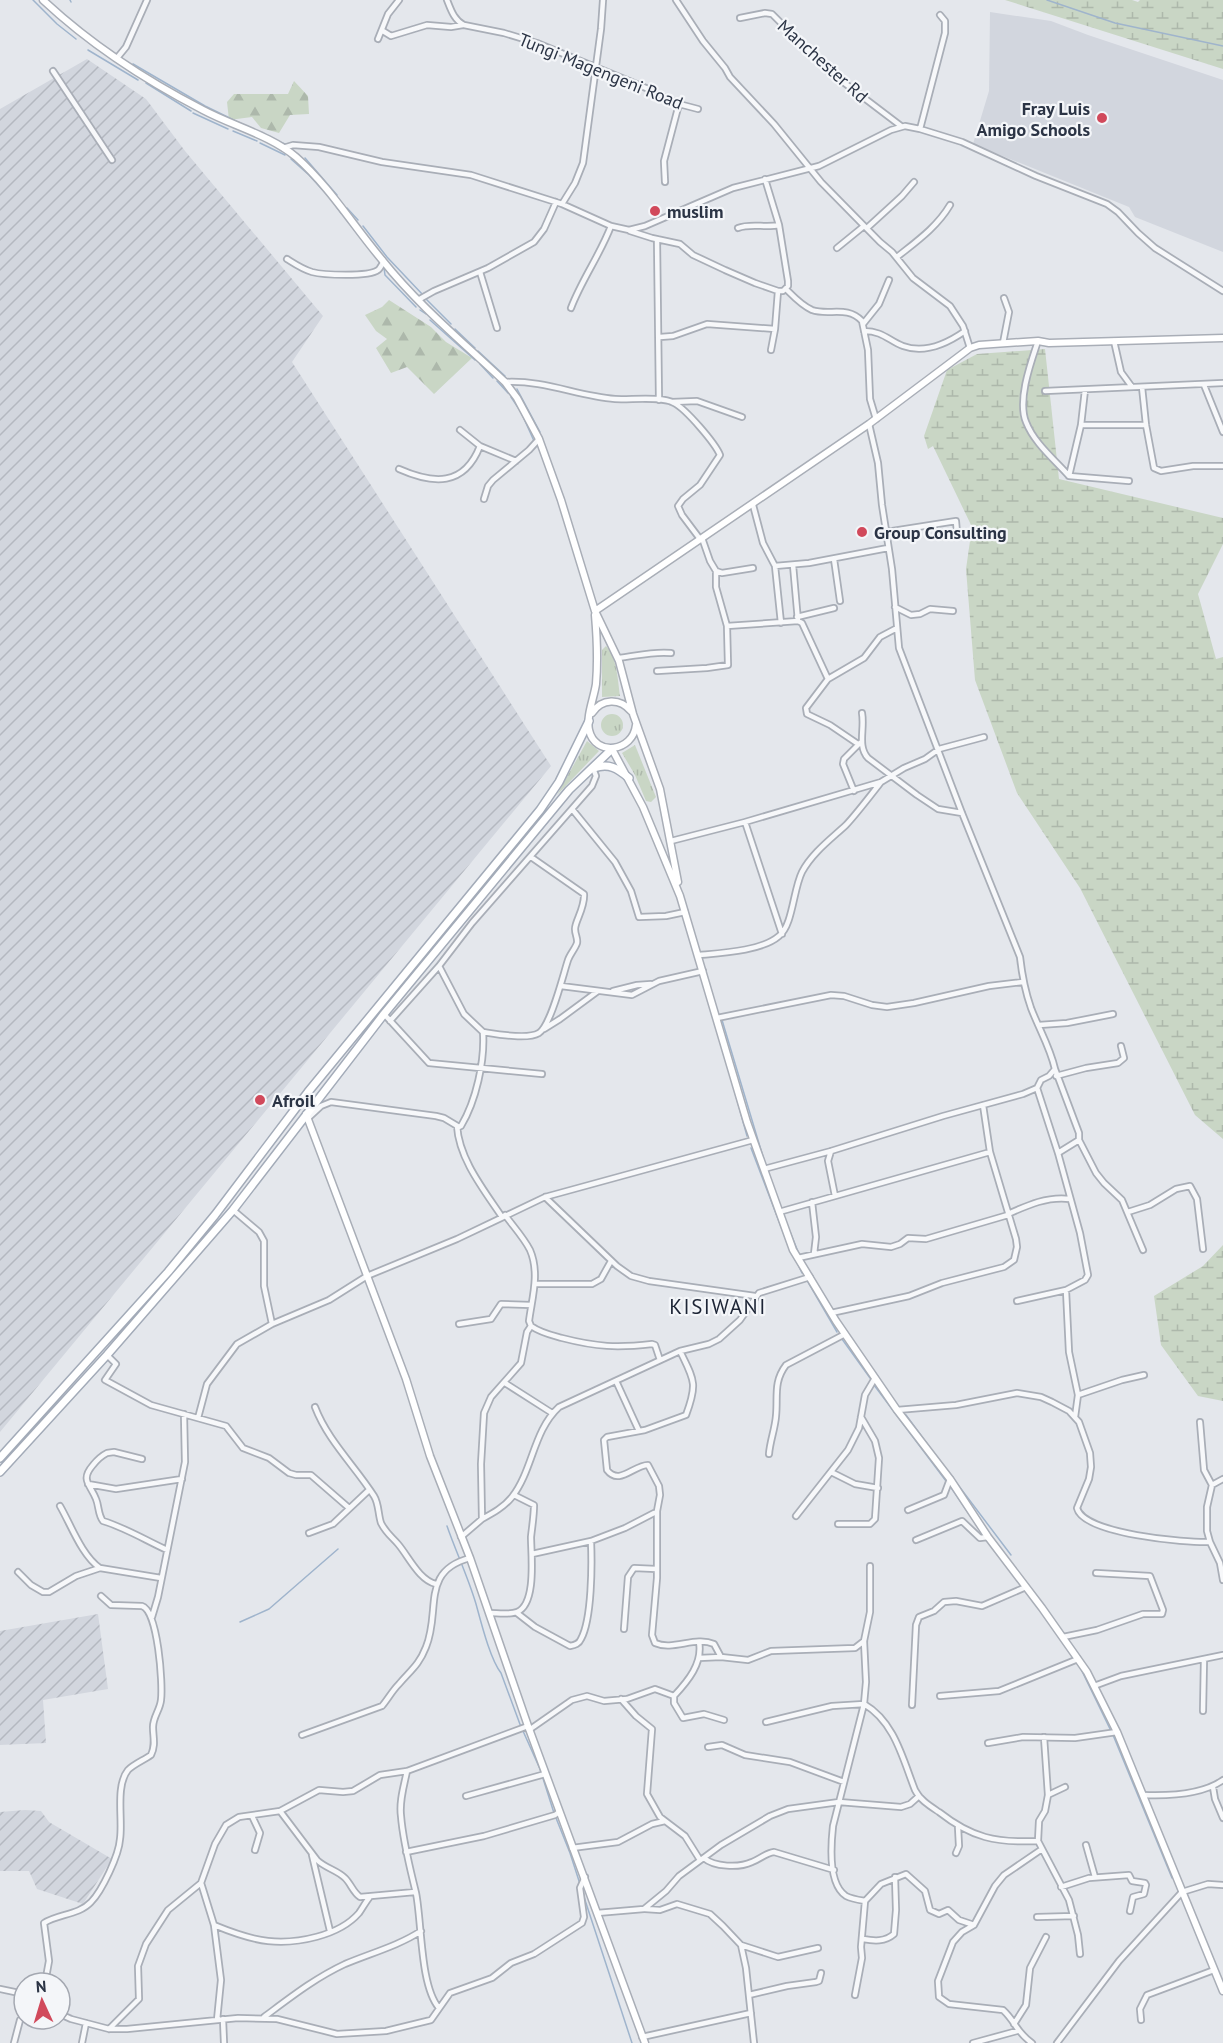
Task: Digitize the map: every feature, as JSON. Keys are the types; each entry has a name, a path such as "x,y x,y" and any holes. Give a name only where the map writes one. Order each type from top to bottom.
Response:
{"main road":[{"path":"43,0 88,38 142,75 204,111 283,148 296,158 330,194 383,262 418,300 506,382 517,398 539,439 561,500 595,611 618,658 634,717 660,789 685,912 753,1140 793,1250 831,1313 897,1410 950,1479 988,1537 1078,1659 1094,1686 1117,1732 1223,1991"},
{"path":"1049,343 1052,341 1150,337 1155,340"},
{"path":"595,611 869,424 970,348 1038,341 1049,343 1223,338"},
{"path":"595,611 596,673 590,735 601,746 612,749 629,778 681,896"},
{"path":"0,1458 168,1272 215,1215 308,1092 540,810 559,782 598,705 614,701 622,703 634,717 636,728 629,742 612,749 581,777 384,1014 233,1210 107,1355 0,1472"},
{"path":"581,777 594,768 606,765 613,766 629,778"},
{"path":"307,1116 406,1379 430,1456 470,1558 545,1774 644,2040"}],"street":[{"path":"117,58 126,47 147,0"},
{"path":"378,39 388,14 399,0"},
{"path":"447,0 458,22 464,25"},
{"path":"562,204 575,183 583,163 603,0"},
{"path":"675,0 730,77 774,124 811,169 865,227 897,257 913,278 950,306 965,331 970,348"},
{"name":"Manchester Rd","path":"740,18 765,13 772,14 830,72 901,126"},
{"path":"920,129 945,33 945,21 940,15"},
{"name":"Tungi Magengeni Road","path":"382,31 391,36 427,25 451,27 464,25 504,33 537,43 679,104 698,109"},
{"path":"53,71 112,160"},
{"path":"665,182 664,161 679,104"},
{"path":"629,230 645,226 733,188 811,169 901,126 920,129 962,142 1036,176 1107,204 1155,248 1223,291"},
{"path":"283,148 293,145 319,147 382,162 471,176 562,204 611,226 680,244 693,255 778,291 786,289"},
{"path":"765,179 779,225 788,281 786,289"},
{"path":"837,248 902,196 914,182"},
{"path":"418,300 480,272 534,242 544,229 556,202"},
{"path":"897,257 924,236 943,217 950,205"},
{"path":"738,228 779,225"},
{"path":"571,308 578,289 602,250 611,226"},
{"path":"657,239 659,400"},
{"path":"287,259 311,272 330,274 373,273 383,262"},
{"path":"480,272 497,328"},
{"path":"863,324 879,304 889,280"},
{"path":"786,289 803,305 813,310 850,312 858,316 863,324 868,350 870,399 876,419"},
{"path":"771,350 778,291"},
{"path":"1003,343 1009,312 1004,298"},
{"path":"660,337 673,336 706,324 775,329"},
{"path":"864,331 885,336 904,346 936,347 950,342 965,331"},
{"path":"1038,341 1028,370 1023,412 1032,434 1070,476 1129,481"},
{"path":"1114,341 1121,372 1132,387"},
{"path":"506,382 555,386 615,399 701,402 742,417"},
{"path":"1045,391 1223,383"},
{"path":"1204,385 1223,432"},
{"path":"1142,387 1151,461 1157,470 1223,465"},
{"path":"1070,476 1081,425 1084,390"},
{"path":"657,671 728,665 729,658 727,626 716,587 716,571 701,539 682,515 678,506 700,484 720,454 711,440 672,402"},
{"path":"869,424 878,463 902,660 1020,957 1023,982 1073,1114 1079,1140 1096,1173 1122,1200 1143,1250"},
{"path":"1081,425 1146,425"},
{"path":"460,430 480,446 516,461"},
{"path":"484,499 488,486 539,439"},
{"path":"399,469 428,480 448,479 464,470 480,446"},
{"path":"753,505 763,543 775,566 780,623"},
{"path":"886,532 956,521 957,533"},
{"path":"775,566 834,559 888,548"},
{"path":"834,559 840,601"},
{"path":"793,565 798,619 828,679"},
{"path":"716,571 720,573 753,568"},
{"path":"895,607 911,615 930,609 953,610"},
{"path":"727,626 780,623 834,608"},
{"path":"860,743 805,711 828,679 864,658 877,639 897,628"},
{"path":"618,658 642,656 654,651 671,653"},
{"path":"862,714 864,726 860,743 863,753 938,809 962,813"},
{"path":"671,841 854,791 881,782 939,749 984,737"},
{"path":"854,791 843,764 844,759 860,743"},
{"path":"390,1021 439,966 472,922 595,782 594,768"},
{"path":"699,955 734,952 773,941 782,934 786,928 795,886 803,870 881,782"},
{"path":"572,809 615,862 631,891 639,917 666,916 685,912"},
{"path":"745,822 782,934"},
{"path":"531,857 555,875 577,887 585,896 575,928 578,940 569,957 561,986 544,1029"},
{"path":"439,966 464,1014 483,1032 532,1036 599,991"},
{"path":"561,986 632,995 666,979 704,970"},
{"path":"717,1018 831,995 844,996 881,1007 900,1006 989,986 1023,982"},
{"path":"610,992 637,985 652,984"},
{"path":"384,1014 429,1063 542,1074"},
{"path":"1039,1026 1113,1014"},
{"path":"307,1116 331,1102 436,1116 460,1127 474,1099 484,1043 483,1032"},
{"path":"1049,1076 1118,1063 1124,1058 1121,1046"},
{"path":"764,1168 831,1151 1023,1094 1037,1088 1041,1080 1055,1069"},
{"path":"1017,1301 1066,1290 1085,1280 1088,1275 1080,1233 1037,1088"},
{"path":"831,1313 903,1297 942,1283 997,1269 1014,1260 1017,1247 990,1152 983,1106"},
{"path":"457,1126 457,1134 472,1169 530,1252 535,1284 529,1321 531,1326 548,1334 597,1346 652,1344 655,1345 660,1360"},
{"path":"198,1418 207,1384 237,1344 272,1324 329,1300 367,1276 457,1239 545,1197 753,1140"},
{"path":"1058,1153 1079,1140"},
{"path":"831,1151 828,1161 835,1196"},
{"path":"779,1212 990,1152"},
{"path":"1128,1212 1150,1205 1176,1189 1190,1186 1197,1199 1203,1249"},
{"path":"545,1197 625,1272 638,1278 755,1296"},
{"path":"798,1258 862,1244 891,1247 908,1238 920,1240 1008,1215 1037,1202 1059,1197 1070,1199"},
{"path":"812,1203 816,1236 814,1254"},
{"path":"233,1210 259,1232 264,1241 264,1286 267,1309 272,1324"},
{"path":"535,1284 592,1284 601,1279 611,1261"},
{"path":"460,1537 514,1495 538,1438 552,1413 569,1401 680,1351 719,1339 740,1320 755,1296 763,1291 810,1277"},
{"path":"1066,1290 1069,1352 1078,1395 1074,1417"},
{"path":"459,1324 491,1319 501,1304 531,1305"},
{"path":"482,1519 481,1464 484,1413 491,1398 521,1363 526,1332 531,1326"},
{"path":"769,1454 776,1417 776,1390 781,1372 786,1365 845,1334"},
{"path":"680,1351 694,1383 686,1415 639,1431 605,1438 607,1470 612,1475 620,1476 648,1464 659,1486 652,1635 655,1643 668,1645 712,1642 721,1657"},
{"path":"107,1355 116,1364 105,1380 151,1404 226,1426 243,1448 268,1458 289,1473 310,1475 349,1508"},
{"path":"1078,1395 1144,1375"},
{"path":"796,1516 848,1450 860,1428 865,1395 875,1378"},
{"path":"616,1381 639,1431"},
{"path":"506,1383 552,1413"},
{"path":"897,1410 946,1407 1017,1393 1041,1396 1069,1411 1085,1434 1091,1467 1089,1479 1077,1508 1080,1514 1090,1521 1132,1534 1179,1542 1209,1542"},
{"path":"315,1407 329,1437 349,1460 376,1500 379,1516 388,1537 399,1544 428,1580 436,1584"},
{"path":"152,1617 185,1462 184,1414"},
{"path":"838,1524 873,1523 875,1519 878,1451 861,1417"},
{"path":"1200,1422 1204,1470 1212,1485 1207,1517 1209,1542 1220,1563 1223,1580"},
{"path":"142,1458 114,1452 102,1455 86,1475 88,1484 96,1498 100,1518 103,1521 134,1532 167,1550"},
{"path":"831,1472 855,1484 878,1488"},
{"path":"88,1484 116,1489 182,1479"},
{"path":"908,1510 944,1495 950,1479"},
{"path":"1212,1485 1223,1479"},
{"path":"309,1533 333,1524 369,1490"},
{"path":"489,1613 517,1612 523,1608 529,1594 534,1505 514,1495"},
{"path":"60,1506 84,1551 100,1568 161,1578"},
{"path":"532,1554 591,1541 625,1528 654,1513"},
{"path":"916,1540 962,1521 980,1538 988,1537"},
{"path":"517,1612 535,1627 570,1646 581,1641 587,1620 592,1560 591,1541"},
{"path":"302,1736 328,1724 378,1708 387,1701 396,1686 416,1667 426,1648 436,1584 450,1566 470,1558"},
{"path":"865,1901 847,1896 842,1892 834,1870 831,1845 839,1802 864,1704 866,1682 864,1641 870,1612 870,1566"},
{"path":"18,1572 31,1585 43,1592 50,1592 76,1576 100,1568"},
{"path":"624,1629 630,1572 634,1568 656,1569"},
{"path":"1062,1637 1097,1630 1143,1614 1162,1614 1150,1576 1096,1573"},
{"path":"912,1705 916,1625 919,1617 933,1611 944,1602 956,1601 982,1606 1026,1587"},
{"path":"47,1971 49,1961 44,1923 73,1913 90,1903 108,1874 120,1842 120,1802 124,1777 129,1769 151,1755 153,1724 161,1703 157,1638 147,1607 111,1605 101,1596"},
{"path":"699,1658 721,1657 748,1660 771,1651 852,1649 864,1641"},
{"path":"699,1642 701,1653 699,1658 686,1684 674,1696 674,1701 683,1718 704,1713 724,1720"},
{"path":"1094,1686 1121,1676 1223,1655"},
{"path":"940,1696 999,1691 1078,1659"},
{"path":"1203,1711 1204,1659"},
{"path":"109,2029 139,1999 138,1965 146,1944 163,1917 177,1902 201,1883 215,1844 226,1825 234,1819 280,1811 319,1790 353,1791 381,1775 407,1771 529,1728 572,1700 586,1696 604,1701 621,1699 656,1689 674,1696"},
{"path":"621,1699 652,1729 647,1794 656,1812 686,1836 702,1859 712,1864 739,1865 750,1863 767,1853 774,1852 834,1870"},
{"path":"766,1722 832,1706 864,1704 882,1720 897,1741 919,1796 958,1827 999,1841 1038,1841"},
{"path":"988,1743 1023,1737 1075,1738 1117,1732"},
{"path":"1044,1737 1048,1795 1045,1811 1039,1821 1038,1841 1069,1900 1080,1954"},
{"path":"708,1747 722,1745 745,1755 790,1762 844,1782"},
{"path":"407,1771 400,1815 422,1931 427,1982 431,1996 439,2008"},
{"path":"466,1796 545,1774"},
{"path":"1143,1796 1185,1793 1213,1787 1223,1780"},
{"path":"1048,1795 1065,1787"},
{"path":"1213,1787 1223,1818"},
{"path":"644,1909 679,1876 702,1859 770,1816 788,1809 839,1802 902,1807 910,1804 919,1796"},
{"path":"280,1811 311,1853 323,1866 345,1878 357,1896 369,1898 415,1892"},
{"path":"406,1852 507,1830 559,1812"},
{"path":"252,1816 260,1833 255,1850"},
{"path":"572,1848 618,1842 652,1824 665,1821"},
{"path":"956,1853 959,1846 958,1827"},
{"path":"1086,1845 1095,1877"},
{"path":"1032,2043 1017,2031 1003,2010 949,2004 939,1997 938,1981 952,1946 962,1932 974,1925 995,1886 1004,1875 1042,1849"},
{"path":"311,1853 330,1931"},
{"path":"855,1995 862,1958 865,1901 881,1884 903,1874 910,1877 925,1891 930,1910 935,1914 948,1910 959,1920 974,1925"},
{"path":"1061,1887 1095,1877 1131,1876 1132,1881 1146,1884 1144,1894 1133,1897 1130,1911"},
{"path":"72,2019 109,2029 127,2029 264,2018 311,2026 320,2031 337,2034 387,2031 427,2021 434,2018 450,1993 492,1978 511,1963 534,1953 582,1923 584,1917 580,1888 585,1877"},
{"path":"863,1939 880,1940 894,1934 895,1877"},
{"path":"201,1883 214,1925 221,1980 220,2020 224,2043"},
{"path":"1057,2043 1119,1961 1182,1892 1208,1884 1223,1885"},
{"path":"214,1925 237,1934 268,1941 314,1938 340,1927 358,1914 369,1898"},
{"path":"597,1913 660,1910 677,1904 710,1914 741,1945 778,1957 818,1948"},
{"path":"1037,1917 1074,1916"},
{"path":"264,2018 314,1980 361,1957 410,1939 422,1931"},
{"path":"1014,2024 1026,2005 1030,1968 1046,1937"},
{"path":"741,1945 754,2043"},
{"path":"1141,2020 1140,2009 1148,1995 1214,1970"},
{"path":"749,1995 816,1982 819,1981 821,1973"},
{"path":"644,2040 751,2013"},
{"path":"82,2043 86,2024"},
{"path":"973,2043 1017,2031"}],"shaded area":[{"name":"Fray Luis Amigo Schools","path":"990,12 1051,21 1223,80 1223,252 1135,217 1129,207 973,144 989,91"},
{"path":"87,59 146,99 185,151 323,316 292,362 551,766 0,1432 0,109"},
{"path":"98,1614 108,1689 43,1700 46,1743 0,1745 0,1631"},
{"path":"41,1811 49,1822 112,1859 83,1904 37,1889 29,1871 0,1871 0,1812"}],"green space":[{"path":"1005,0 1132,0 1138,2 1140,0 1223,0 1223,69"},
{"path":"294,81 308,96 309,114 290,115 279,133 261,128 252,117 229,120 227,102 234,94 288,94"},
{"path":"389,300 431,327 446,342 472,358 434,394 407,367 391,373 376,348 387,339 376,331 365,315 382,307"},
{"path":"1045,349 1059,479 1223,518 1223,544 1198,594 1216,659 1223,657 1223,1139 1195,1115 1080,888 1017,793 975,680 966,569 972,527 933,446 928,449 924,436 947,370 977,354"},
{"path":"606,646 615,663 620,696 602,697 602,650"},
{"path":"612,714 620,717 623,725 620,733 612,736 604,733 601,725 604,717"},
{"path":"587,741 599,751 557,795"},
{"path":"635,745 656,797 651,802 646,801 622,753"},
{"path":"1223,1245 1223,1401 1198,1396 1161,1345 1154,1296 1203,1266"}],"waterway":[{"path":"33,0 76,39"},
{"path":"1047,0 1115,23 1223,46"},
{"path":"89,35 102,45"},
{"path":"88,50 138,80"},
{"path":"133,64 205,106 246,126"},
{"path":"146,83 191,111"},
{"path":"193,113 228,129"},
{"path":"233,131 257,141"},
{"path":"277,141 285,144"},
{"path":"260,143 285,155"},
{"path":"305,158 337,195"},
{"path":"291,159 330,198"},
{"path":"336,206 341,213"},
{"path":"347,208 358,220"},
{"path":"344,216 353,228"},
{"path":"363,226 387,257 423,295"},
{"path":"384,268 385,275 416,307"},
{"path":"426,299 451,324"},
{"path":"420,310 426,314"},
{"path":"430,320 475,360"},
{"path":"455,329 475,348"},
{"path":"478,351 505,376"},
{"path":"480,364 493,378"},
{"path":"497,381 508,393"},
{"path":"517,389 540,432"},
{"path":"511,397 521,412 534,441"},
{"path":"722,1020 764,1160"},
{"path":"728,1067 747,1136"},
{"path":"751,1148 788,1245"},
{"path":"768,1172 774,1190"},
{"path":"786,1222 799,1254"},
{"path":"796,1260 802,1273"},
{"path":"808,1282 837,1332"},
{"path":"842,1339 870,1378"},
{"path":"874,1385 946,1481"},
{"path":"906,1415 947,1471"},
{"path":"952,1477 1011,1555"},
{"path":"950,1486 969,1514"},
{"path":"447,1526 473,1594 490,1650 521,1727"},
{"path":"240,1622 269,1609 338,1549"},
{"path":"1079,1665 1111,1731"},
{"path":"523,1731 540,1769 554,1813"},
{"path":"1113,1735 1172,1878"},
{"path":"556,1818 580,1884"},
{"path":"583,1894 632,2043"}],"place":[{"name":"Fray Luis Amigo Schools","path":"1102,118"},
{"name":"muslim","path":"655,211"},
{"name":"Group Consulting","path":"862,532"},
{"name":"Afroil","path":"260,1100"}],"district":[{"name":"KISIWANI","path":"718,1306"}]}
